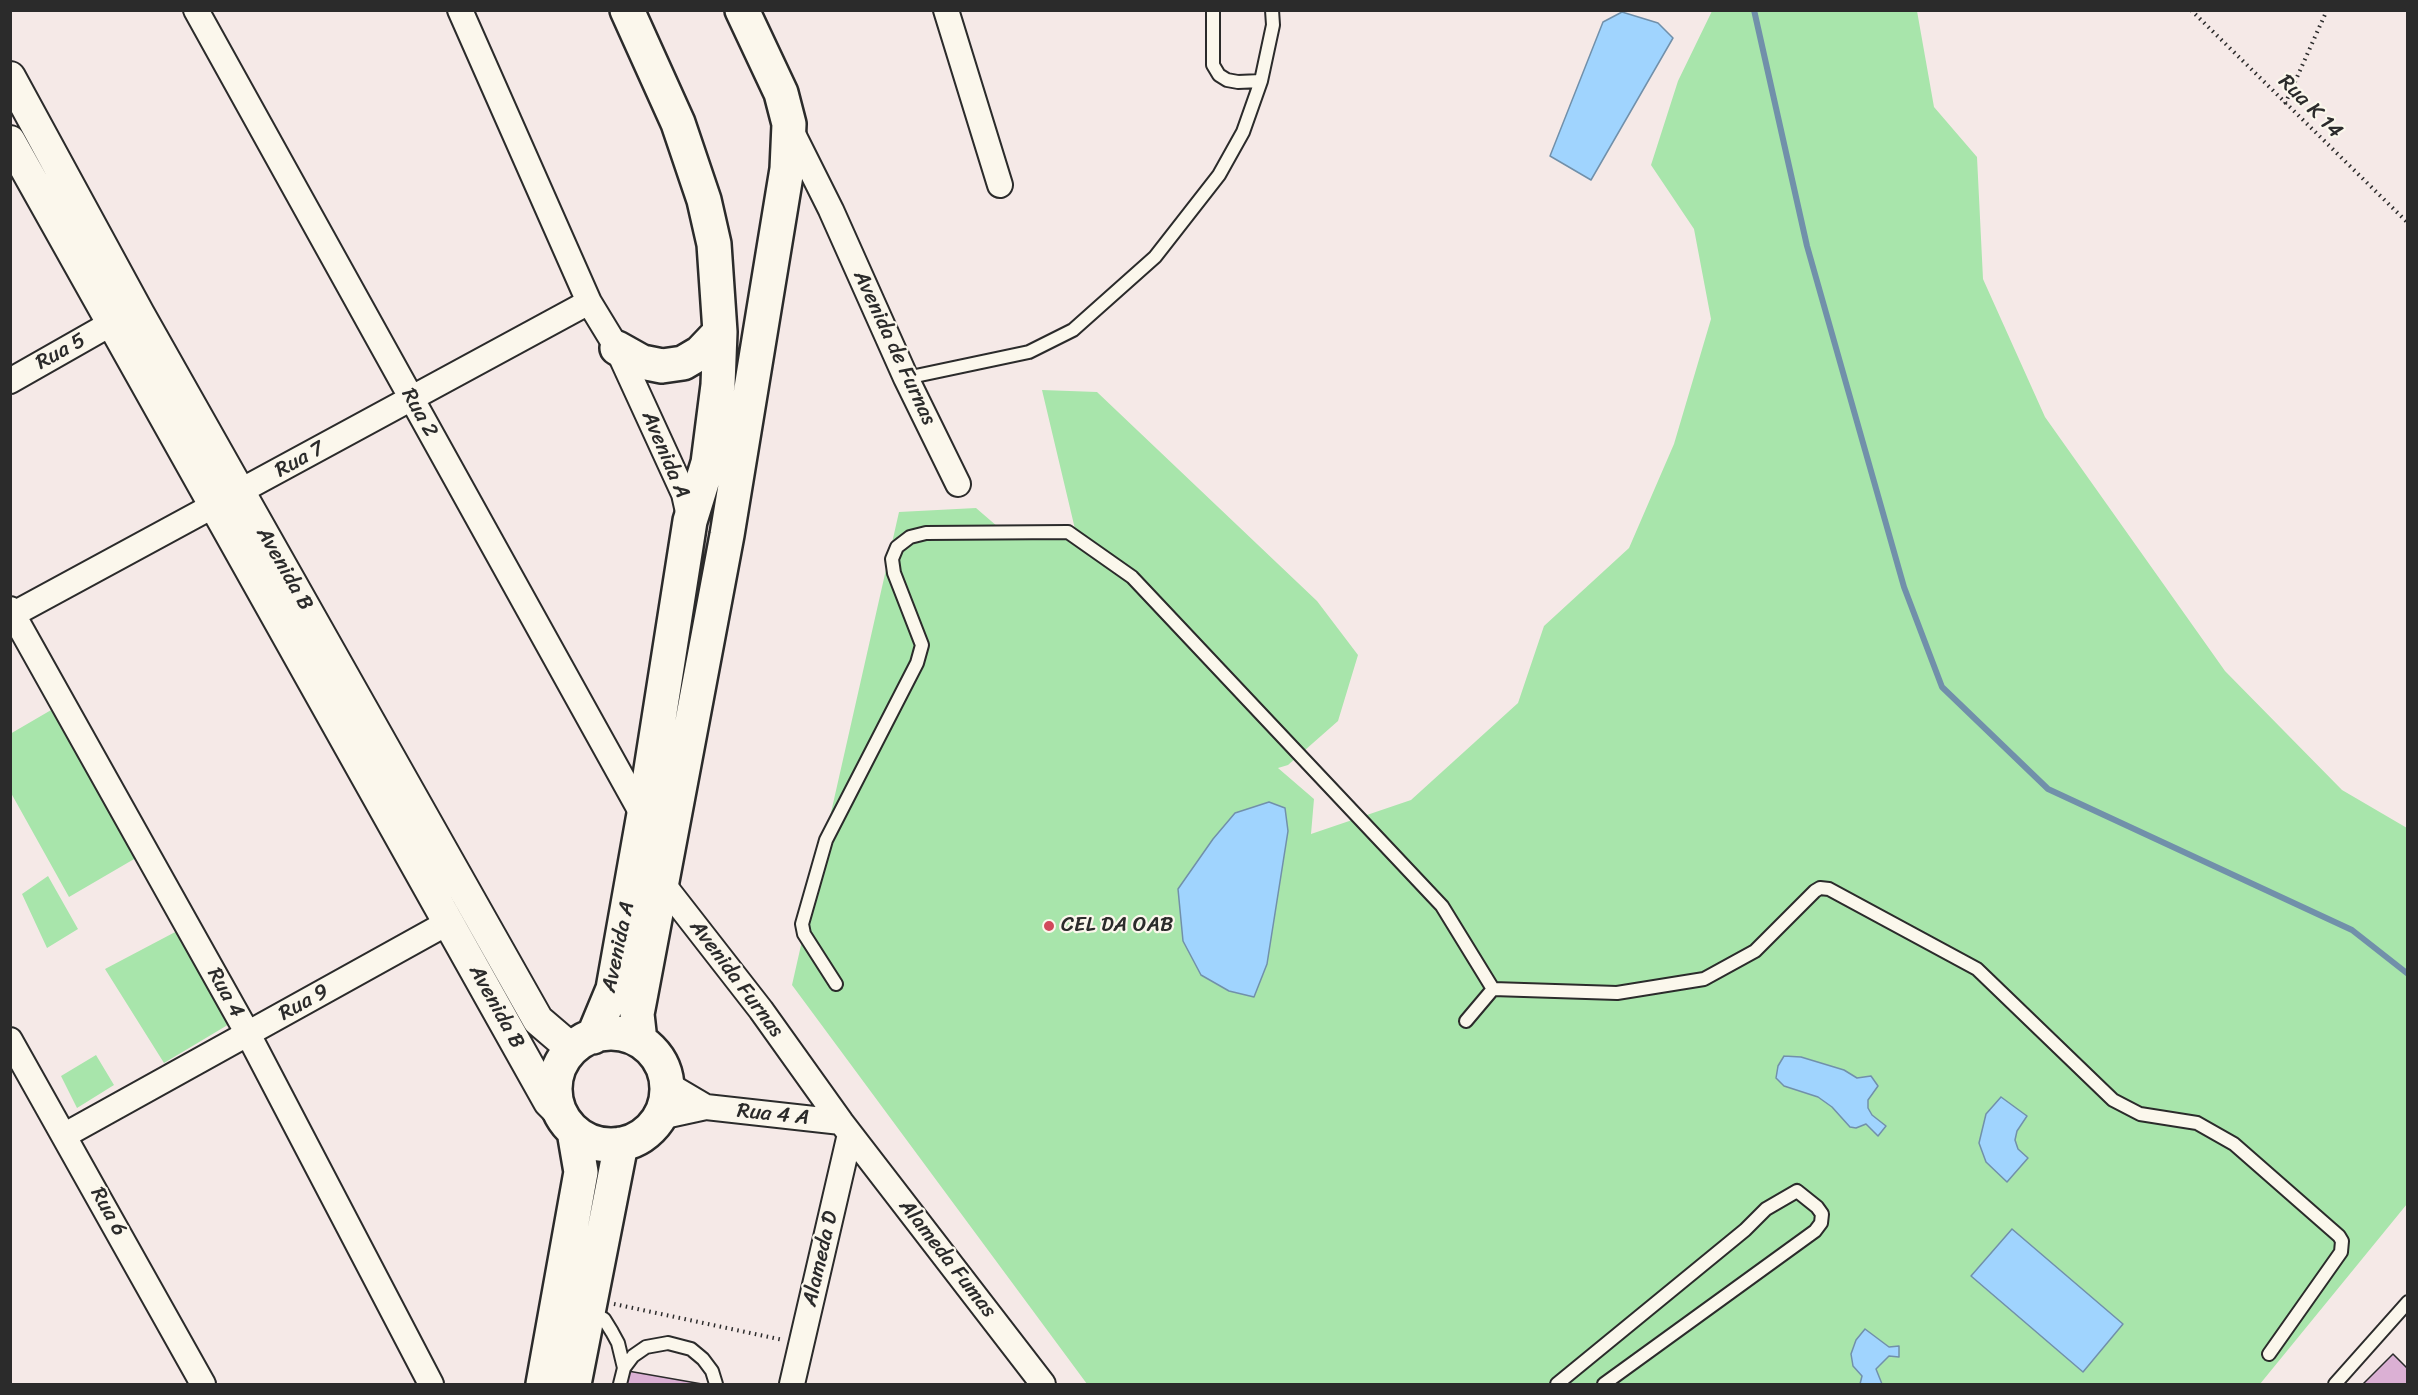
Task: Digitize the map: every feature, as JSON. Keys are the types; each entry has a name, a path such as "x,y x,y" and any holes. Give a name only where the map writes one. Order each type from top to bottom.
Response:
{"main road":[{"path":"627,10 678,123 704,200 714,244 720,332 718,385 708,463 690,520"},
{"name":"Avenida de Furnas","path":"742,10 781,93 789,124 787,169 781,203"},
{"name":"Avenida A","path":"640,1041 637,1014 727,535 781,203"},
{"path":"617,348 642,362 662,366 682,363 700,353 720,332"},
{"name":"Avenida A","path":"583,1043 613,989 644,814 690,520"},
{"path":"543,1384 581,1172 568,1124 557,1103 556,1089 564,1061 583,1043 617,1034 640,1041 654,1052 663,1067 667,1084 666,1101 660,1117 650,1130 637,1139 611,1145 591,1142 568,1124"},
{"path":"574,1384 598,1306 621,1144"}],"street":[{"name":"Rua 2","path":"196,10 644,814"},
{"name":"Avenida A","path":"460,10 589,302 617,348 684,494 690,520"},
{"path":"946,10 1000,185"},
{"name":"Avenida B","path":"10,77 139,314 228,499 449,922 549,1102 568,1124"},
{"name":"Avenida de Furnas","path":"789,124 831,210 906,378 958,484"},
{"name":"Avenida B","path":"10,141 112,323 228,499 538,1020 583,1043"},
{"name":"Avenida de Furnas","path":"787,169 831,210"},
{"name":"Rua 7","path":"12,613 228,499 589,302"},
{"name":"Rua 5","path":"10,381 112,323"},
{"name":"Rua 4","path":"12,613 248,1034 431,1384"},
{"name":"Avenida Furnas","path":"644,814 662,883 761,1010 845,1128"},
{"name":"Rua 9","path":"65,1135 449,922"},
{"name":"Rua 6","path":"10,1040 203,1384"},
{"name":"Rua 4 A","path":"667,1084 706,1107"},
{"name":"Rua 4 A","path":"660,1117 706,1107 845,1128"},
{"name":"Alameda D","path":"792,1384 845,1128"},
{"name":"Alameda Fumas","path":"845,1128 1043,1384"}],"lane":[{"path":"1213,10 1213,65 1219,75 1227,80 1238,82 1261,81"},
{"path":"906,378 1029,352 1073,330 1155,257 1219,175 1243,132 1261,81 1273,25 1272,10"},
{"path":"836,984 804,934 802,924 826,840 917,663 922,645 894,573 892,559 897,548 910,537 926,533 1068,532 1132,577 1442,906 1493,989"},
{"path":"1493,989 1617,993 1704,979 1755,951 1815,891 1824,887 1829,889 1977,969 2114,1100 2140,1114 2198,1123 2234,1143 2339,1236 2343,1247 2341,1252 2269,1354"},
{"path":"1466,1021 1493,989"},
{"path":"1557,1384 1746,1230 1766,1209 1797,1191 1817,1207 1822,1214 1821,1223 1815,1231 1604,1384"},
{"path":"2335,1384 2408,1302"},
{"path":"598,1306 618,1343 624,1368"},
{"path":"620,1384 624,1368 633,1356 646,1347 661,1343 677,1344 691,1349 712,1371 716,1384"}],"path":[{"name":"Rua K 14","path":"2191,10 2408,224"},
{"path":"2285,104 2327,10"},
{"path":"598,1306 785,1340"}],"green space":[{"path":"1712,11 1917,11 1934,107 1977,157 1983,279 2045,417 2225,671 2342,790 2407,828 2407,1204 2260,1384 1087,1384 792,985 899,512 976,508 1005,533 1075,529 1042,390 1097,392 1317,601 1358,655 1338,721 1288,765 1278,768 1314,799 1311,834 1411,800 1518,703 1544,626 1629,548 1674,444 1711,319 1694,229 1651,165 1678,81"},
{"path":"58,706 141,855 69,897 11,793 10,734"},
{"path":"48,876 78,929 47,948 22,894"},
{"path":"179,930 231,1023 164,1063 105,969"},
{"path":"96,1055 114,1085 77,1108 61,1076"}],"water":[{"path":"1622,12 1658,23 1673,38 1591,180 1550,156 1603,22"},
{"path":"1269,802 1285,808 1288,831 1267,964 1254,997 1229,991 1201,975 1183,941 1178,889 1213,839 1235,813"},
{"path":"1784,1056 1801,1057 1844,1070 1857,1078 1871,1076 1878,1086 1868,1100 1868,1108 1872,1115 1886,1126 1878,1136 1866,1124 1856,1128 1850,1127 1832,1107 1818,1097 1784,1086 1776,1078 1778,1066"},
{"path":"2001,1097 2027,1116 2017,1131 2015,1140 2018,1149 2028,1158 2007,1182 1986,1162 1979,1143 1986,1114"},
{"path":"2012,1229 2123,1324 2083,1372 1971,1276"},
{"path":"1865,1329 1889,1347 1899,1346 1899,1357 1889,1356 1876,1369 1882,1384 1860,1384 1862,1376 1853,1366 1851,1354 1856,1340"}],"building":[{"path":"2393,1354 2408,1369 2408,1384 2363,1384"},
{"path":"628,1371 702,1384 626,1384"}],"waterway":[{"path":"1754,10 1807,246 1904,587 1942,687 2048,789 2352,930 2408,974"}],"place":[{"name":"CEL DA OAB","path":"1049,926"}]}
